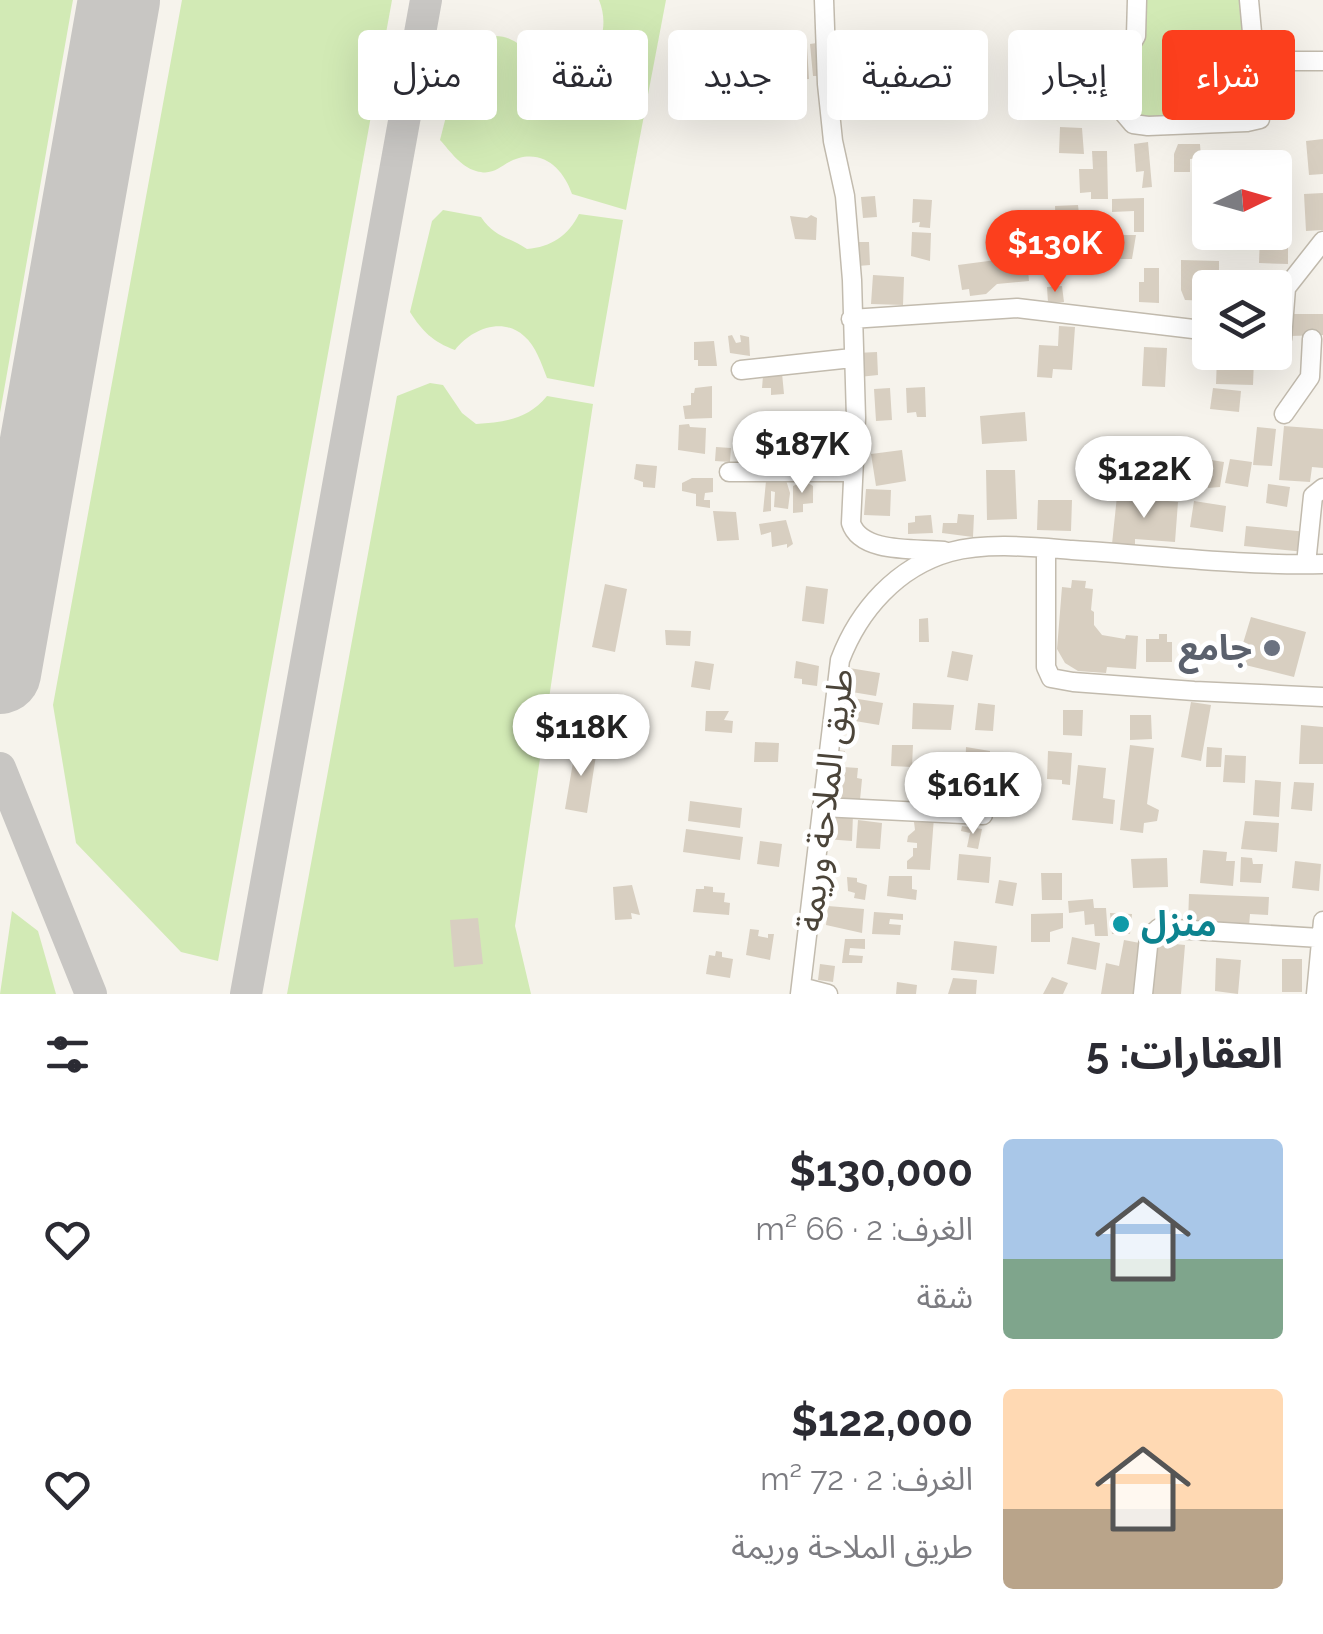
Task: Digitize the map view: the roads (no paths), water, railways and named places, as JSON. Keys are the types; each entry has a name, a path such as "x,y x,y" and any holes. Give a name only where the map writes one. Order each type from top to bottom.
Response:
{"street":[{"path":"824,0 833,142 844,196 852,280 856,418 850,522 859,538 868,543 951,552"},
{"path":"1137,0 1136,36 1118,70 1122,111 1134,124 1248,120"},
{"path":"1249,0 1252,30"},
{"path":"1295,61 1323,61"},
{"path":"1292,280 1323,241"},
{"path":"851,318 1017,308 1192,329"},
{"path":"1284,414 1310,377 1318,340 1292,339"},
{"path":"741,370 852,358"},
{"path":"729,472 852,472"},
{"path":"1314,564 1314,496 1323,488"},
{"name":"طريق الملاحة وريمة","path":"800,991 836,682 848,640 871,604 886,590 918,566 971,548 1046,548 1248,564 1314,564"},
{"path":"1046,548 1046,667 1051,678 1323,697"},
{"path":"822,807 983,815"},
{"path":"1143,994 1149,937 1159,928 1322,930 1316,994"},
{"path":"800,991 828,994"}],"place":[{"name":"جامع","path":"1272,648"},
{"name":"منزل","path":"1121,924"}]}
